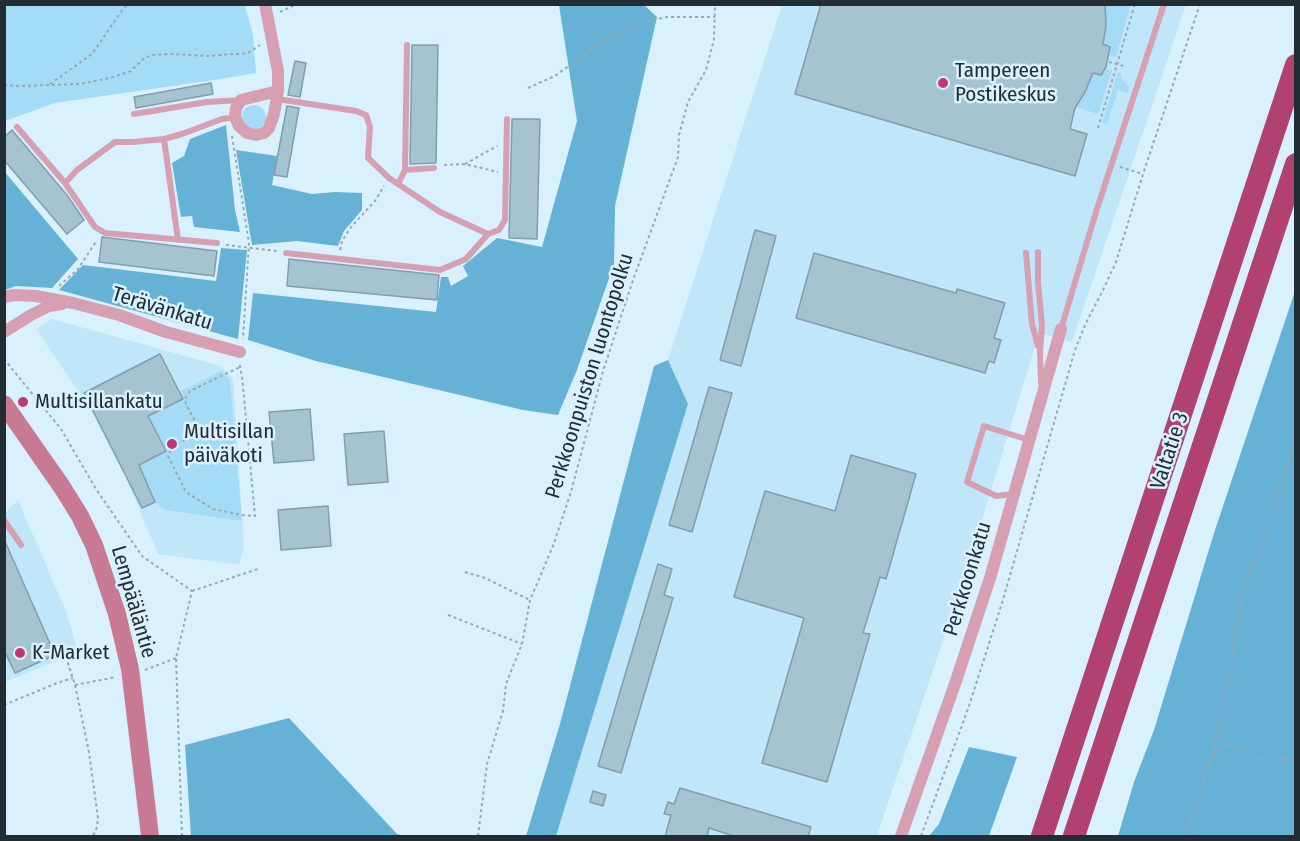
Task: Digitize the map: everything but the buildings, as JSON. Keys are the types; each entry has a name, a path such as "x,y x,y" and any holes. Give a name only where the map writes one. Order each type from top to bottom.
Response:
{"highway":[{"name":"Valtatie 3","path":"1042,837 1296,65"},
{"name":"Valtatie 3","path":"1074,837 1296,164"}],"main road":[{"name":"Lempääläntie","path":"4,404 62,487 94,545 117,614 130,669 150,837"}],"street":[{"path":"265,4 278,71 277,95 269,128 264,133 256,135 247,133 237,121 236,108 241,100 277,95"},
{"name":"Terävänkatu","path":"4,297 36,296 73,303 240,352"},
{"name":"Terävänkatu","path":"4,332 49,306 73,303"},
{"name":"Perkkoonkatu","path":"901,837 983,598 1061,329"}],"lane":[{"path":"1061,329 1164,4"},
{"path":"398,184 405,170 406,45"},
{"path":"277,95 366,115 370,126 368,158 388,178 440,212 488,234"},
{"path":"134,114 207,102 241,100"},
{"path":"64,183 77,170 115,142 164,140 222,119 237,121"},
{"path":"286,253 440,270 466,259 488,234 499,230 505,220 507,119"},
{"path":"17,127 64,183 95,227 105,233 217,243"},
{"path":"164,140 178,240"},
{"path":"405,170 434,168"},
{"path":"1038,252 1042,325 1040,352 1042,396"},
{"path":"1026,253 1032,324 1040,352"},
{"path":"1014,494 996,496 967,482 984,426 1029,440"},
{"path":"4,520 21,545"}],"path":[{"path":"48,85 92,54 123,9 129,4"},
{"path":"268,18 297,4"},
{"name":"Perkkoonpuiston luontopolku","path":"668,185 651,229 678,157 681,128 688,102 706,70 714,39 715,4"},
{"path":"1098,128 1135,4"},
{"path":"921,837 968,709 996,622 1075,350 1116,262 1200,4"},
{"path":"528,88 555,76 608,37 639,23 667,17 715,17"},
{"path":"4,85 80,84 131,71 144,58 153,55 248,54 260,45"},
{"path":"1109,62 1124,66"},
{"path":"237,121 231,131 249,243 245,324 239,363 240,367 242,375 255,516 242,516 213,509 186,492 168,456 172,447 196,434 195,421 185,399 190,391 240,367"},
{"path":"465,164 507,140"},
{"path":"447,164 465,164 506,174"},
{"path":"1112,164 1143,174"},
{"name":"Perkkoonpuiston luontopolku","path":"478,837 487,764 502,711 506,684 522,644 530,600 553,546 571,492 603,371 672,174"},
{"path":"338,259 342,241 351,227 375,201 388,178"},
{"path":"52,299 55,290 78,269 99,236"},
{"path":"217,243 286,253"},
{"path":"4,359 61,429 96,489 142,556 192,591"},
{"path":"1185,837 1213,753 1229,679 1242,597 1296,435"},
{"path":"192,591 258,569"},
{"path":"465,572 485,578 530,600"},
{"path":"182,837 176,658 192,591"},
{"path":"448,615 522,644"},
{"path":"64,651 84,725 96,800 97,826 93,837"},
{"path":"143,671 176,658"},
{"path":"75,686 119,676"},
{"path":"4,705 73,678"},
{"path":"1213,753 1229,744 1251,757 1265,759 1290,758 1296,753"}],"shaded area":[{"path":"17,4 245,5 253,35 256,73 55,103 5,121 5,7"},
{"path":"559,5 644,5 657,17 615,206 614,264 577,370 558,415 523,410 316,361 248,340 253,293 436,312 441,277 448,277 451,286 468,276 463,266 497,238 542,247 577,121"},
{"path":"782,5 1186,5 1072,342 1039,333 967,569 877,836 556,836 688,405 668,360"},
{"path":"1105,5 1130,7 1116,57 1109,55 1110,47 1102,44 1106,26"},
{"path":"1105,69 1112,70 1098,114 1076,107 1093,73"},
{"path":"1118,72 1121,73 1122,79 1129,87 1127,93 1118,90 1107,124 1102,123"},
{"path":"249,105 259,105 266,112 266,122 259,129 249,129 242,122 242,112"},
{"path":"226,125 235,210 240,232 194,227 192,216 181,217 172,163 184,156 190,139"},
{"path":"236,150 277,156 272,185 312,194 362,193 362,210 344,231 338,246 297,241 252,245"},
{"path":"4,171 78,259 52,288 16,286 5,290"},
{"path":"221,248 247,250 238,339 59,290 83,265 216,281"},
{"path":"1295,291 1295,836 1118,836 1134,782 1154,730 1214,533"},
{"name":"Multisillan päiväkoti","path":"52,319 221,366 233,378 244,547 239,565 158,554 127,480 89,407 36,329"},
{"path":"668,360 688,404 556,836 526,836 560,724 654,366"},
{"path":"221,371 230,379 242,521 165,510 155,502 139,465 165,451 148,416 183,399 179,392"},
{"path":"18,500 67,614 78,652 5,682 4,514"},
{"path":"289,718 397,834 405,836 191,836 185,745"},
{"path":"969,747 1017,757 989,836 929,836 939,824"}],"place":[{"name":"Tampereen Postikeskus","path":"943,83"},
{"name":"Multisillankatu","path":"23,402"},
{"name":"Multisillan päiväkoti","path":"172,444"},
{"name":"K-Market","path":"20,653"}]}
